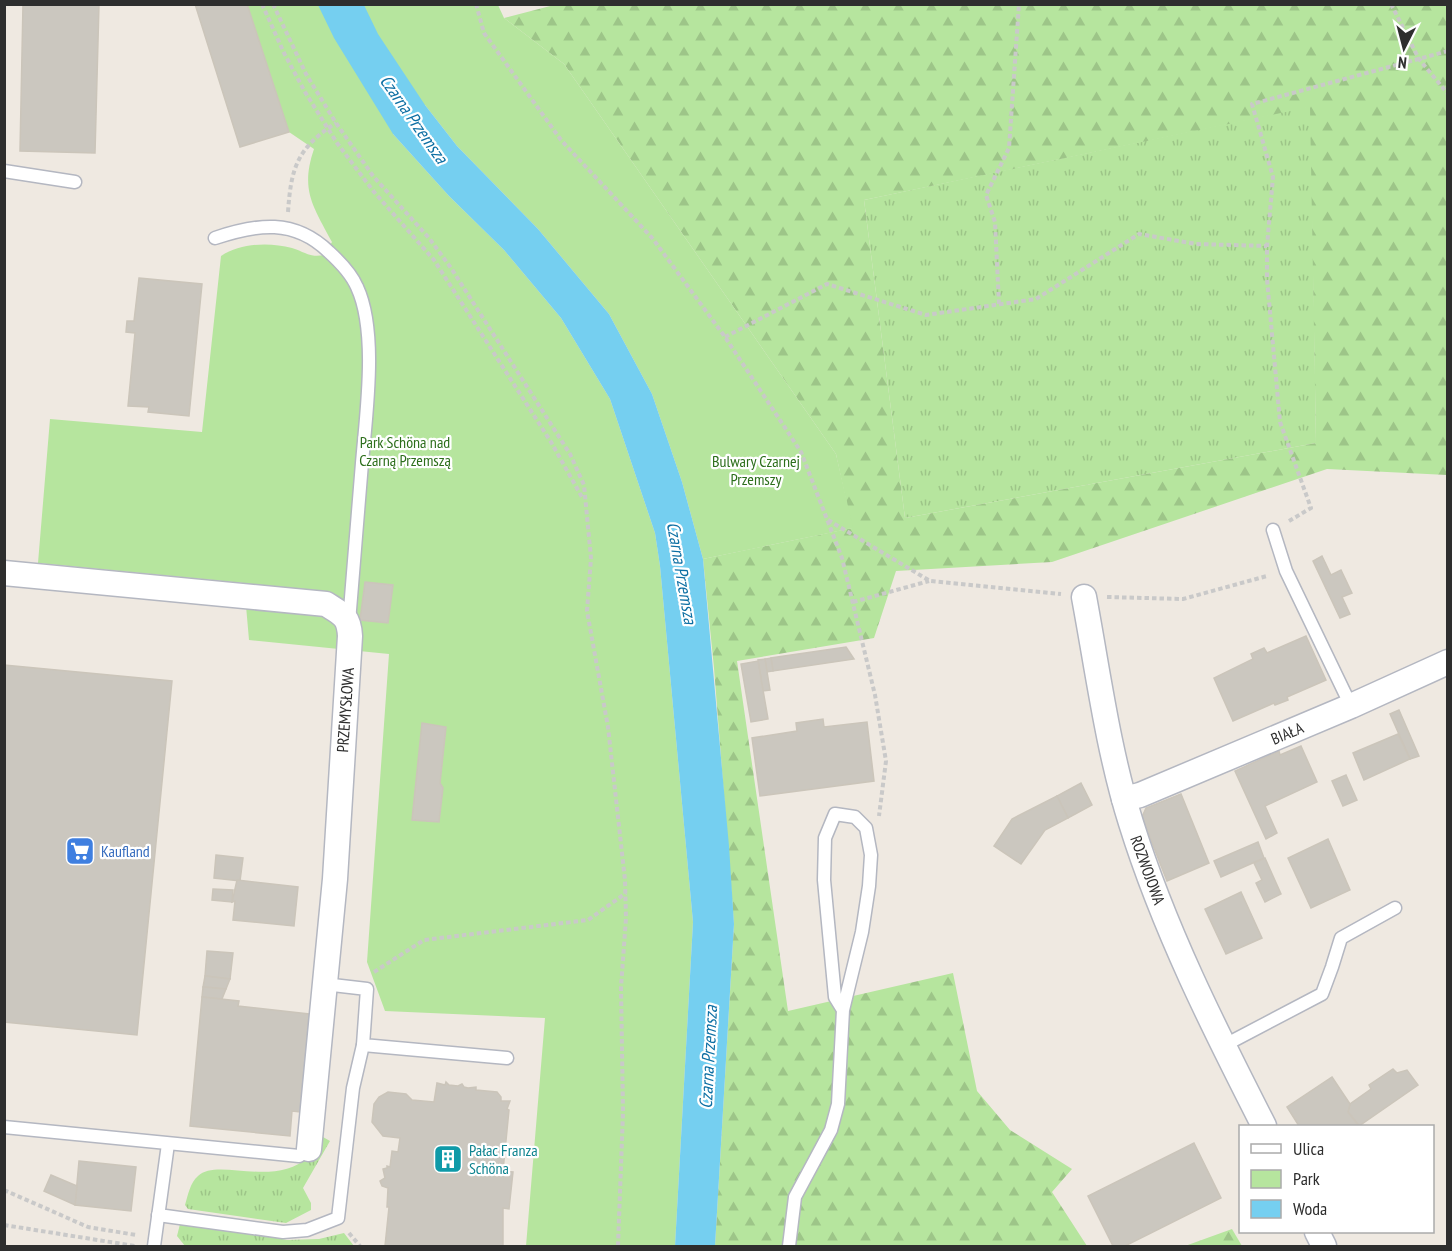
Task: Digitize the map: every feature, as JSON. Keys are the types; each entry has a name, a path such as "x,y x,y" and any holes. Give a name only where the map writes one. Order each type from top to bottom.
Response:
{"street":[{"path":"4,573 326,604 343,615 349,623"},
{"name":"ROZWOJOWA","path":"1084,597 1110,739 1124,799 1150,880 1223,1046 1263,1125"},
{"name":"PRZEMYSŁOWA","path":"309,1149 334,879 349,623"},
{"name":"BIAŁA","path":"1124,799 1140,795 1351,706 1448,662"}],"lane":[{"path":"4,171 75,182"},
{"path":"215,238 241,229 261,226 286,228 309,236 345,266 358,288 368,326 368,382 349,623"},
{"path":"1273,530 1286,571 1351,706"},
{"path":"789,1246 795,1197 831,1130 838,1104 843,1010 862,932 871,855 866,828 855,817 834,814 825,838 824,880 835,997 843,1010"},
{"path":"1223,1046 1322,994 1341,938 1395,908"},
{"path":"158,1215 283,1232 308,1230 338,1218 353,1088 363,1045 368,989 324,984"},
{"path":"363,1045 507,1058"},
{"path":"4,1127 299,1156 309,1149"},
{"path":"155,1243 168,1144"}],"path":[{"path":"262,4 284,53 328,128 368,184 434,260 551,442 578,488 585,505"},
{"path":"273,4 306,74 336,123 373,176 429,238 451,268 570,454 584,485 591,564 587,611 608,727 626,893 621,987 623,1112 618,1246"},
{"path":"476,4 484,33 561,140 653,239 725,337 801,452 842,558 874,695 886,761 871,855"},
{"path":"999,304 996,222 986,195 1009,148 1018,4"},
{"path":"1391,4 1419,59 1448,94"},
{"path":"1273,530 1311,508 1280,422 1267,279 1267,246 1273,177 1252,104 1448,51"},
{"path":"286,228 290,183 300,155 336,123"},
{"path":"725,337 827,284 926,315 1036,299 1139,234 1196,244 1267,246"},
{"path":"827,520 930,581"},
{"path":"853,602 930,581 1084,597 1183,600 1286,571"},
{"path":"368,989 374,971 424,940 588,920 626,893"},
{"path":"4,1190 88,1227 155,1243"},
{"path":"4,1225 135,1246"}],"green space":[{"path":"558,4 1447,5 1447,475 1327,469 1052,562 896,571 874,638 737,661 788,1011 953,973 977,1091 1010,1130 1072,1169 1052,1192 1087,1246 715,1246 734,924 703,559 852,528 836,454 564,64 504,18","holes":["1310,107 1316,443 905,518 864,200"]},
{"name":"Park Schöna nad Czarną Przemszą","path":"247,5 498,5 504,18 564,64 836,454 853,528 703,559 682,482 652,394 609,314 538,229 457,146 425,105 393,134 449,196 504,250 561,318 610,399 655,533 693,922 675,1246 526,1246 545,1018 385,1011 367,962 389,654 249,640 244,583 38,563 50,419 202,432 221,256 237,248 265,244 292,248 319,256 324,255 332,242 314,208 309,187 308,176 314,149 289,132"},
{"path":"1311,106 1316,443 905,518 864,200"},
{"path":"323,1137 330,1141 303,1188 311,1203 311,1210 286,1223 188,1209 185,1205 193,1182 207,1171 264,1172 295,1166 309,1156"},
{"path":"180,1224 236,1230 287,1240 319,1239 344,1233 354,1246 185,1246 177,1236"},
{"path":"1232,1229 1242,1246 1185,1246"}],"water":[{"name":"Czarna Przemsza","path":"318,5 364,5 378,34 425,105 457,146 538,229 609,314 652,394 682,482 703,559 734,924 715,1246 675,1246 693,922 655,533 610,399 561,318 504,250 449,196 393,134 334,38"}],"building":[{"path":"23,4 99,4 95,153 20,151"},
{"path":"195,4 247,4 289,132 240,147"},
{"path":"139,278 202,284 189,416 148,412 149,407 128,406 135,333 126,332 127,321 134,321"},
{"path":"1322,556 1331,575 1341,570 1352,593 1342,597 1350,614 1340,618 1313,561"},
{"path":"365,582 393,585 388,623 360,620"},
{"path":"1306,636 1326,680 1287,697 1288,700 1275,705 1274,703 1233,721 1214,678 1253,659 1251,654 1264,648 1267,653"},
{"path":"846,647 854,659 773,671 771,658"},
{"path":"771,658 773,671 767,672 765,659"},
{"path":"765,659 770,690 763,691 758,660"},
{"path":"758,661 768,719 751,722 741,664"},
{"name":"Kaufland","path":"4,665 172,681 137,1035 4,1022"},
{"path":"1399,710 1419,756 1410,759 1390,714"},
{"path":"823,719 824,727 867,722 874,781 760,796 752,738 797,731 796,723"},
{"path":"422,723 446,727 440,783 443,788 439,822 412,820"},
{"path":"1398,734 1410,759 1364,780 1353,753"},
{"path":"1301,746 1317,782 1265,806 1277,833 1266,839 1235,771 1279,751 1280,755"},
{"path":"1346,775 1357,800 1343,806 1332,781"},
{"path":"1081,783 1092,805 1068,818 1057,796"},
{"path":"1181,794 1209,863 1167,881 1142,817 1146,808"},
{"path":"1057,796 1068,818 1045,830 1021,864 994,846 1012,819"},
{"path":"1328,839 1350,890 1311,908 1288,858"},
{"path":"1258,842 1264,858 1221,877 1214,861"},
{"path":"216,855 243,858 240,881 214,878"},
{"path":"1265,858 1281,894 1265,902 1256,883 1262,880 1254,863"},
{"path":"237,880 298,887 294,926 233,920 235,901 232,902"},
{"path":"213,889 233,890 232,902 212,900"},
{"path":"1241,892 1262,938 1226,954 1205,909"},
{"path":"207,951 233,953 230,979 205,976"},
{"path":"205,976 230,979 226,989 203,987"},
{"path":"203,987 226,989 222,999 202,997"},
{"path":"202,997 239,1001 238,1006 309,1014 300,1112 292,1111 290,1136 190,1126"},
{"path":"1393,1069 1397,1073 1407,1070 1418,1085 1358,1125 1348,1112 1350,1104 1371,1089 1369,1085"},
{"path":"1332,1077 1350,1104 1348,1112 1358,1125 1298,1125 1287,1107"},
{"name":"Pałac Franza Schöna","path":"446,1082 449,1085 462,1084 468,1088 476,1087 476,1090 497,1092 501,1101 510,1101 507,1109 509,1110 503,1171 513,1172 509,1209 503,1208 503,1246 385,1246 389,1207 387,1207 388,1188 382,1186 380,1181 385,1178 383,1169 390,1167 392,1151 398,1152 400,1138 383,1136 372,1122 374,1104 379,1097 388,1092 406,1094 412,1100 434,1102 437,1083 445,1085"},
{"path":"1194,1143 1221,1198 1125,1246 1113,1246 1088,1196"},
{"path":"79,1161 136,1167 131,1211 75,1205"},
{"path":"51,1175 77,1186 75,1205 44,1191"}],"place":[{"name":"Kaufland","path":"80,851"},
{"name":"Pałac Franza Schöna","path":"448,1159"}],"park label":[{"name":"Bulwary Czarnej Przemszy","path":"756,470"}]}
